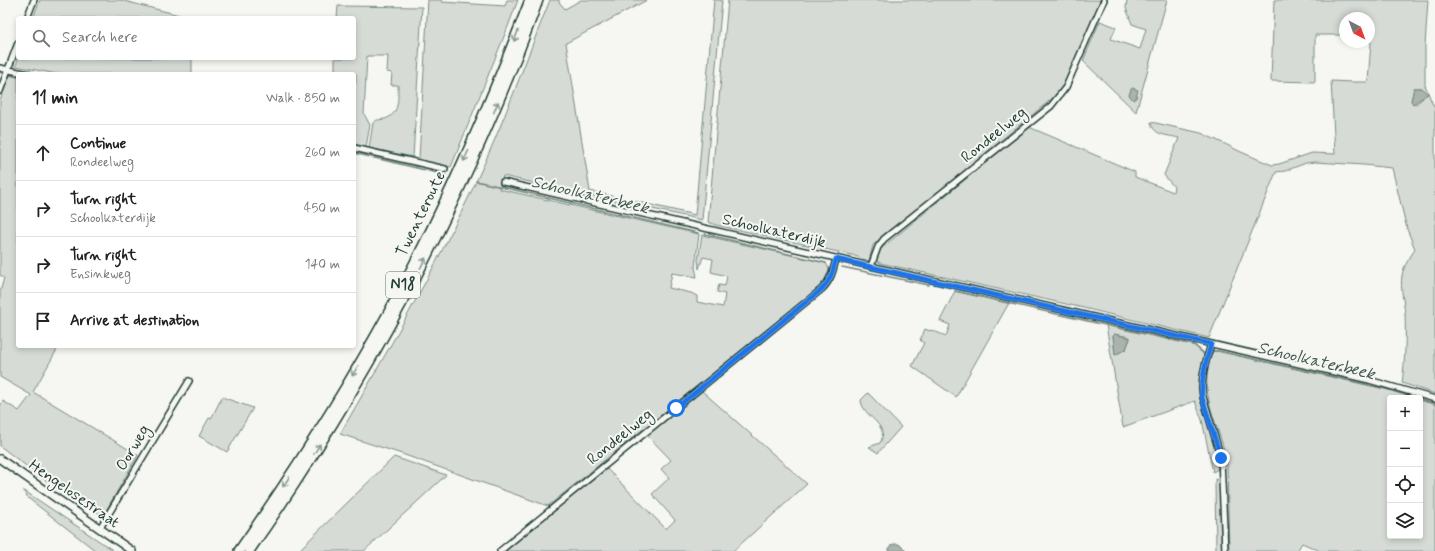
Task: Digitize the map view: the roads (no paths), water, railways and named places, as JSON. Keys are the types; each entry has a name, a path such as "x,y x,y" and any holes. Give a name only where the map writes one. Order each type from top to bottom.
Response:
{"highway":[{"name":"Twenteroute","path":"239,551 332,411 389,312 441,210 470,147 530,0"},
{"name":"Twenteroute","path":"249,551 297,481 339,414 396,314 448,213 483,137 538,0"}],"main road":[{"name":"Hengelosestraat","path":"0,459 132,551"}],"street":[{"path":"28,16 34,0"},
{"name":"Rondeelweg","path":"871,266 878,247 884,239 1051,106 1066,87 1104,0"},
{"path":"0,91 16,48"},
{"path":"0,68 18,72"},
{"path":"356,148 445,169"},
{"name":"Schoolkaterdijk","path":"504,182 1369,380 1435,399"},
{"name":"Rondeelweg","path":"500,551 822,289 828,283 832,275 836,259"},
{"path":"1211,344 1202,382 1202,397 1221,458 1224,551"},
{"name":"Oorweg","path":"100,528 188,381"}],"waterway":[{"name":"Schoolkaterbeek","path":"10,75 16,76"},
{"name":"Schoolkaterbeek","path":"356,153 446,175"},
{"name":"Schoolkaterbeek","path":"476,181 698,233"},
{"name":"Schoolkaterbeek","path":"705,234 826,263"},
{"name":"Schoolkaterbeek","path":"842,267 929,285"},
{"name":"Schoolkaterbeek","path":"955,291 1194,345 1204,354"},
{"name":"Schoolkaterbeek","path":"1211,353 1213,351 1218,351 1386,389 1405,395"},
{"name":"Schoolkaterbeek","path":"1423,401 1435,404"}]}
